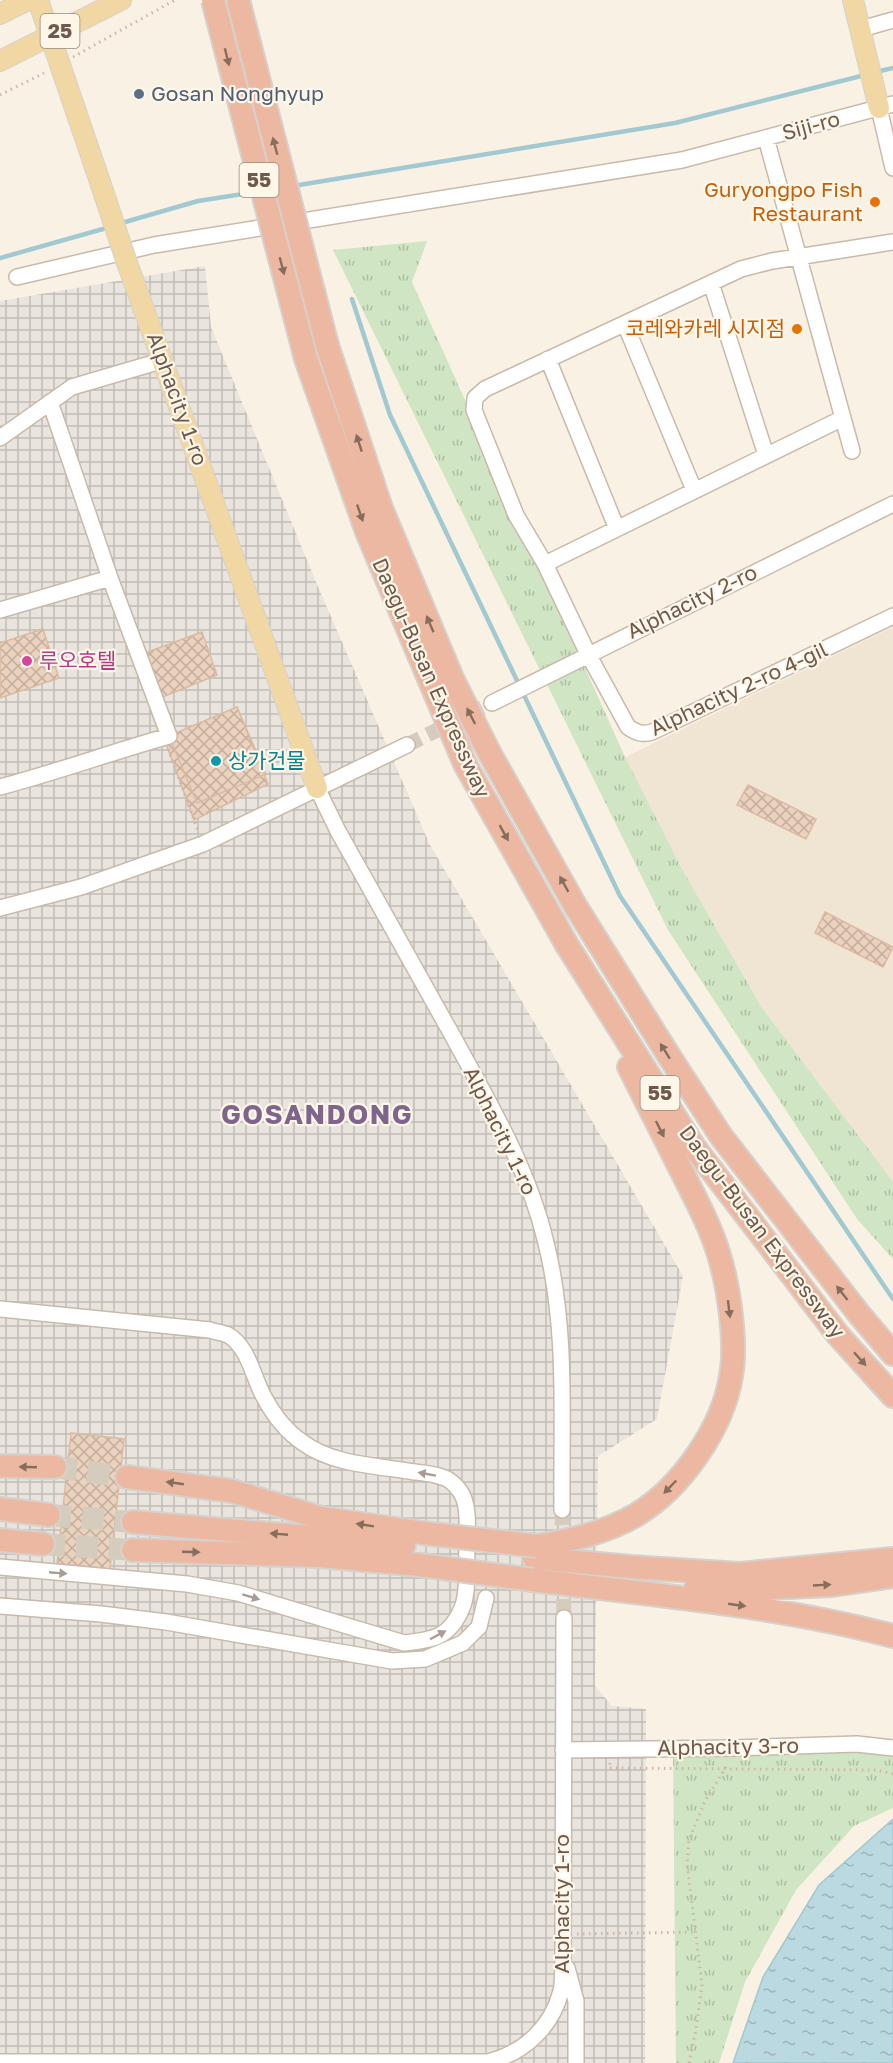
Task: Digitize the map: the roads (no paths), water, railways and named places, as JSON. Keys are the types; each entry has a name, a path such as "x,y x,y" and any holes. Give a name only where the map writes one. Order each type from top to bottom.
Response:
{"highway":[{"name":"Daegu-Busan Expressway","path":"213,0 306,359 367,532 465,764 567,945 694,1147 838,1335 893,1396"},
{"name":"Daegu-Busan Expressway","path":"238,0 327,345 381,508 452,678 490,754 576,907 721,1136 859,1314 893,1354"},
{"path":"534,1564 573,1540 617,1525 660,1497 690,1465 705,1444 726,1398 731,1376 730,1308 722,1267 713,1239 690,1188 567,945"},
{"path":"0,1466 55,1467"},
{"path":"128,1477 231,1491 421,1548 534,1564 864,1628 893,1636"},
{"path":"0,1509 49,1515"},
{"path":"134,1522 421,1548 743,1589 832,1585 893,1576"},
{"path":"0,1540 43,1544"},
{"path":"133,1550 320,1556 421,1548"},
{"path":"534,1564 740,1574 893,1559"}],"main road":[{"name":"25","path":"0,61 121,0"},
{"path":"853,0 862,36 886,106"},
{"name":"25","path":"0,14 35,3"},
{"name":"Alphacity 1-ro","path":"35,3 317,788"}],"street":[{"path":"862,36 893,21"},
{"path":"886,106 893,168"},
{"name":"Siji-ro","path":"852,451 766,138 886,106"},
{"path":"17,277 154,245 682,160 766,138"},
{"name":"Alphacity 2-ro 4-gil","path":"893,242 798,256 741,269 485,389 475,398 474,410 516,515 545,564 588,654 628,727 637,733 644,734 893,616"},
{"path":"711,283 766,455"},
{"path":"625,324 694,490"},
{"path":"548,359 617,528"},
{"path":"0,438 72,387 164,360"},
{"path":"0,787 38,777 116,750 169,736 110,578 50,402"},
{"path":"545,564 843,418"},
{"name":"Alphacity 2-ro","path":"492,703 893,504"},
{"path":"0,610 110,578"},
{"path":"0,908 81,887 203,844 407,746"},
{"name":"Alphacity 1-ro","path":"317,788 338,831 495,1113 529,1189 545,1239 557,1297 561,1339 562,1510"},
{"path":"0,1309 210,1330 228,1335 240,1346 252,1366 263,1396 278,1420 301,1442 320,1454 444,1477 458,1488 464,1499 467,1520 465,1602 446,1632 436,1638 404,1643 238,1593 187,1584 0,1567"},
{"path":"0,1606 166,1622 392,1661 425,1659 463,1642 479,1628 486,1598"},
{"name":"Alphacity 1-ro","path":"0,2062 489,2063 509,2056 530,2042 547,2023 561,1991 564,1618"},
{"name":"Alphacity 3-ro","path":"563,1750 732,1748 857,1743 893,1748"},
{"path":"563,1954 576,2001 576,2063"}],"water":[{"path":"893,1819 893,2063 733,2063 763,1977 819,1885"}],"waterway":[{"path":"876,72 893,68"},
{"path":"293,186 675,123 865,75"},
{"path":"118,224 198,201 256,192"},
{"path":"0,258 110,227"},
{"path":"352,299 390,415 620,896 893,1299"}],"tunnel":[{"path":"407,745 492,703"},
{"path":"55,1467 127,1477"},
{"path":"562,1510 563,1549"},
{"path":"49,1515 133,1522"},
{"path":"43,1544 133,1550"},
{"path":"563,1576 564,1618"}],"place":[{"name":"Gosan Nonghyup","path":"139,94"},
{"name":"Guryongpo Fish Restaurant","path":"875,202"},
{"name":"코레와카레 시지점","path":"797,329"},
{"name":"루오호텔","path":"27,661"},
{"name":"상가건물","path":"216,761"}],"district":[{"name":"GOSANDONG","path":"317,1115"}]}
